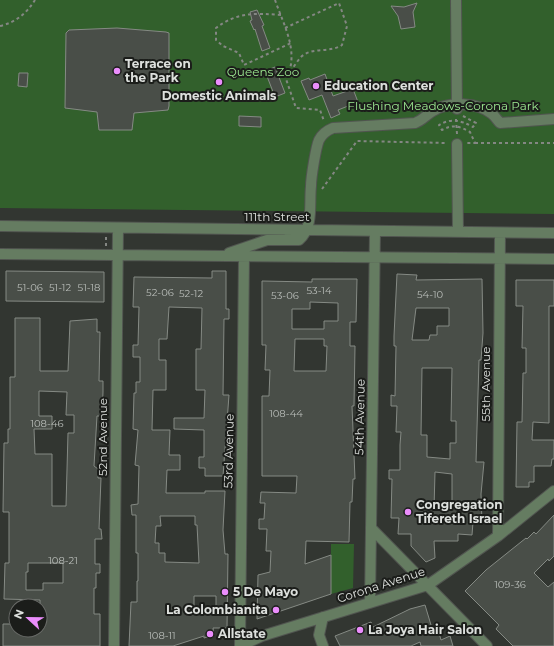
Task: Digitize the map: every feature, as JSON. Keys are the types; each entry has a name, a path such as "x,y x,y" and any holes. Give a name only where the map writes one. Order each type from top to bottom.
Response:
{"street":[{"path":"456,0 457,106"},
{"path":"223,255 267,240 299,240 306,230 310,214 310,186 319,140 327,131 334,128 415,123 422,120 434,110 457,106 481,108 491,113 500,123 554,119"},
{"path":"457,144 458,232"},
{"name":"111th Street","path":"0,226 554,233"},
{"name":"52nd Avenue","path":"114,646 118,228"},
{"path":"287,240 292,234 292,230"},
{"name":"54th Avenue","path":"370,603 375,231"},
{"name":"55th Avenue","path":"498,536 500,233"},
{"path":"0,254 554,259"},
{"name":"53rd Avenue","path":"240,646 244,256"},
{"name":"Corona Avenue","path":"240,646 262,636 428,585 498,536 554,491"},
{"path":"371,528 487,646"},
{"path":"323,617 319,635 323,646"}],"path":[{"path":"0,26 11,23 26,13 35,0"},
{"path":"275,0 291,43 292,69"},
{"path":"285,28 340,3 347,26 342,45 336,49 321,50 302,56 286,79 296,108 320,110 327,131"},
{"path":"280,15 255,12 232,18 216,28 216,40 223,46 239,53 244,65 258,60 291,43"},
{"path":"457,144 456,126 456,120 457,115 476,123 472,127 456,120 445,122 439,126 442,130 450,126 456,126 470,132 475,143"},
{"path":"320,196 321,190 357,141 457,144 554,143"},
{"path":"106,233 106,248"}],"green space":[{"name":"Flushing Meadows-Corona Park","path":"0,0 554,0 554,214 0,208"},
{"path":"331,544 354,544 353,588 331,594"}],"building":[{"path":"417,3 413,12 415,27 401,29 398,16 391,6 404,7"},
{"path":"257,10 264,25 262,26 270,48 262,51 255,29 254,30 250,21 252,20 250,12"},
{"name":"Terrace on the Park","path":"117,28 169,33 169,106 168,110 134,113 132,130 99,130 97,112 65,108 66,33 69,30"},
{"path":"275,67 285,93 275,97 265,71"},
{"path":"19,73 28,73 27,87 18,86"},
{"path":"325,74 333,96 353,89 358,102 338,110 340,114 331,118 322,95 309,100 301,81 309,78 310,80"},
{"path":"239,116 261,117 261,127 239,126"},
{"path":"6,271 104,272 104,302 6,301"},
{"path":"212,271 226,271 226,309 229,309 229,319 224,319 223,395 229,395 223,476 205,476 205,468 199,468 199,457 204,457 204,430 174,429 174,418 204,418 205,390 196,390 196,349 201,349 202,308 169,307 167,339 159,339 159,360 166,360 166,390 153,390 152,430 170,430 169,455 180,455 180,470 167,470 166,493 205,493 205,491 225,491 223,530 225,554 228,554 227,628 213,628 214,635 204,638 204,636 173,646 129,646 131,602 137,602 138,581 136,515 132,515 131,505 138,504 139,466 135,465 138,430 133,429 134,393 136,393 136,382 140,382 140,357 133,357 133,345 138,345 139,307 133,307 134,277 212,278","holes":["160,516 195,516 195,525 197,525 199,563 165,562 165,553 159,553 159,543 155,543 156,526 161,526","194,596 216,596 216,614 194,614"]},
{"path":"397,274 417,275 416,280 482,279 483,333 481,360 479,360 476,462 484,462 481,494 482,522 473,522 472,535 458,534 458,541 434,541 435,558 426,562 411,546 411,534 398,534 399,518 391,518 392,479 389,479 389,470 400,470 401,432 396,432 397,406 391,406 391,395 395,396 396,346 394,346","holes":["416,308 449,308 449,326 437,326 437,335 430,335 429,340 412,340","422,368 452,368 451,421 456,421 456,443 450,443 450,459 427,457 427,435 421,435","435,472 452,474 452,509 434,509"]},
{"path":"312,279 357,279 356,322 350,322 350,346 355,346 354,406 352,406 355,479 353,479 352,502 350,502 349,542 306,541 305,564 331,555 331,594 257,619 258,575 270,572 271,551 266,551 267,529 259,529 259,519 264,519 265,503 260,503 261,492 296,493 297,476 262,476 262,396 269,396 270,370 265,370 266,345 262,345 262,281 312,282","holes":["310,302 338,303 338,321 324,321 324,329 292,329 292,309 310,309","295,339 324,339 324,346 327,346 326,371 294,371"]},
{"path":"516,280 554,280 554,306 549,306 549,423 533,422 532,440 554,440 554,459 552,459 551,466 534,466 534,482 529,482 529,487 516,487 517,422 522,422 523,373 526,373 526,348 522,348 523,306 516,306"},
{"path":"15,318 40,318 40,371 68,371 70,321 97,319 97,332 100,332 99,381 103,381 103,392 102,416 97,416 94,466 98,469 98,478 101,478 99,529 101,529 102,539 95,539 95,564 100,564 100,573 96,573 96,588 94,588 94,614 100,614 100,646 3,646 3,624 8,624 8,638 48,638 48,598 4,599 5,563 9,563 9,512 3,512 4,443 8,443 8,429 10,429 10,377 15,377","holes":["39,391 67,392 66,415 74,415 74,433 68,433 66,506 52,506 52,454 35,454 34,429 52,429 52,416 39,416","28,563 63,563 63,583 43,583 43,590 26,590 26,572 28,572"]},
{"path":"554,515 554,556 549,561 548,559 534,573 548,587 554,582 554,646 513,646 496,629 499,625 465,591 486,570 534,532 536,534"},
{"path":"425,605 434,635 439,633 441,640 450,636 453,646 421,646 420,642 411,646 340,646 335,636 371,622 373,627 410,609"}],"place":[{"name":"Terrace on the Park","path":"117,71"},
{"name":"Domestic Animals","path":"219,82"},
{"name":"Education Center","path":"316,86"},
{"name":"Congregation Tifereth Israel","path":"408,512"},
{"name":"5 De Mayo","path":"225,592"},
{"name":"La Colombianita","path":"276,610"},
{"name":"La Joya Hair Salon","path":"360,630"},
{"name":"Allstate","path":"210,634"}],"park label":[{"name":"Queens Zoo","path":"263,72"}]}
